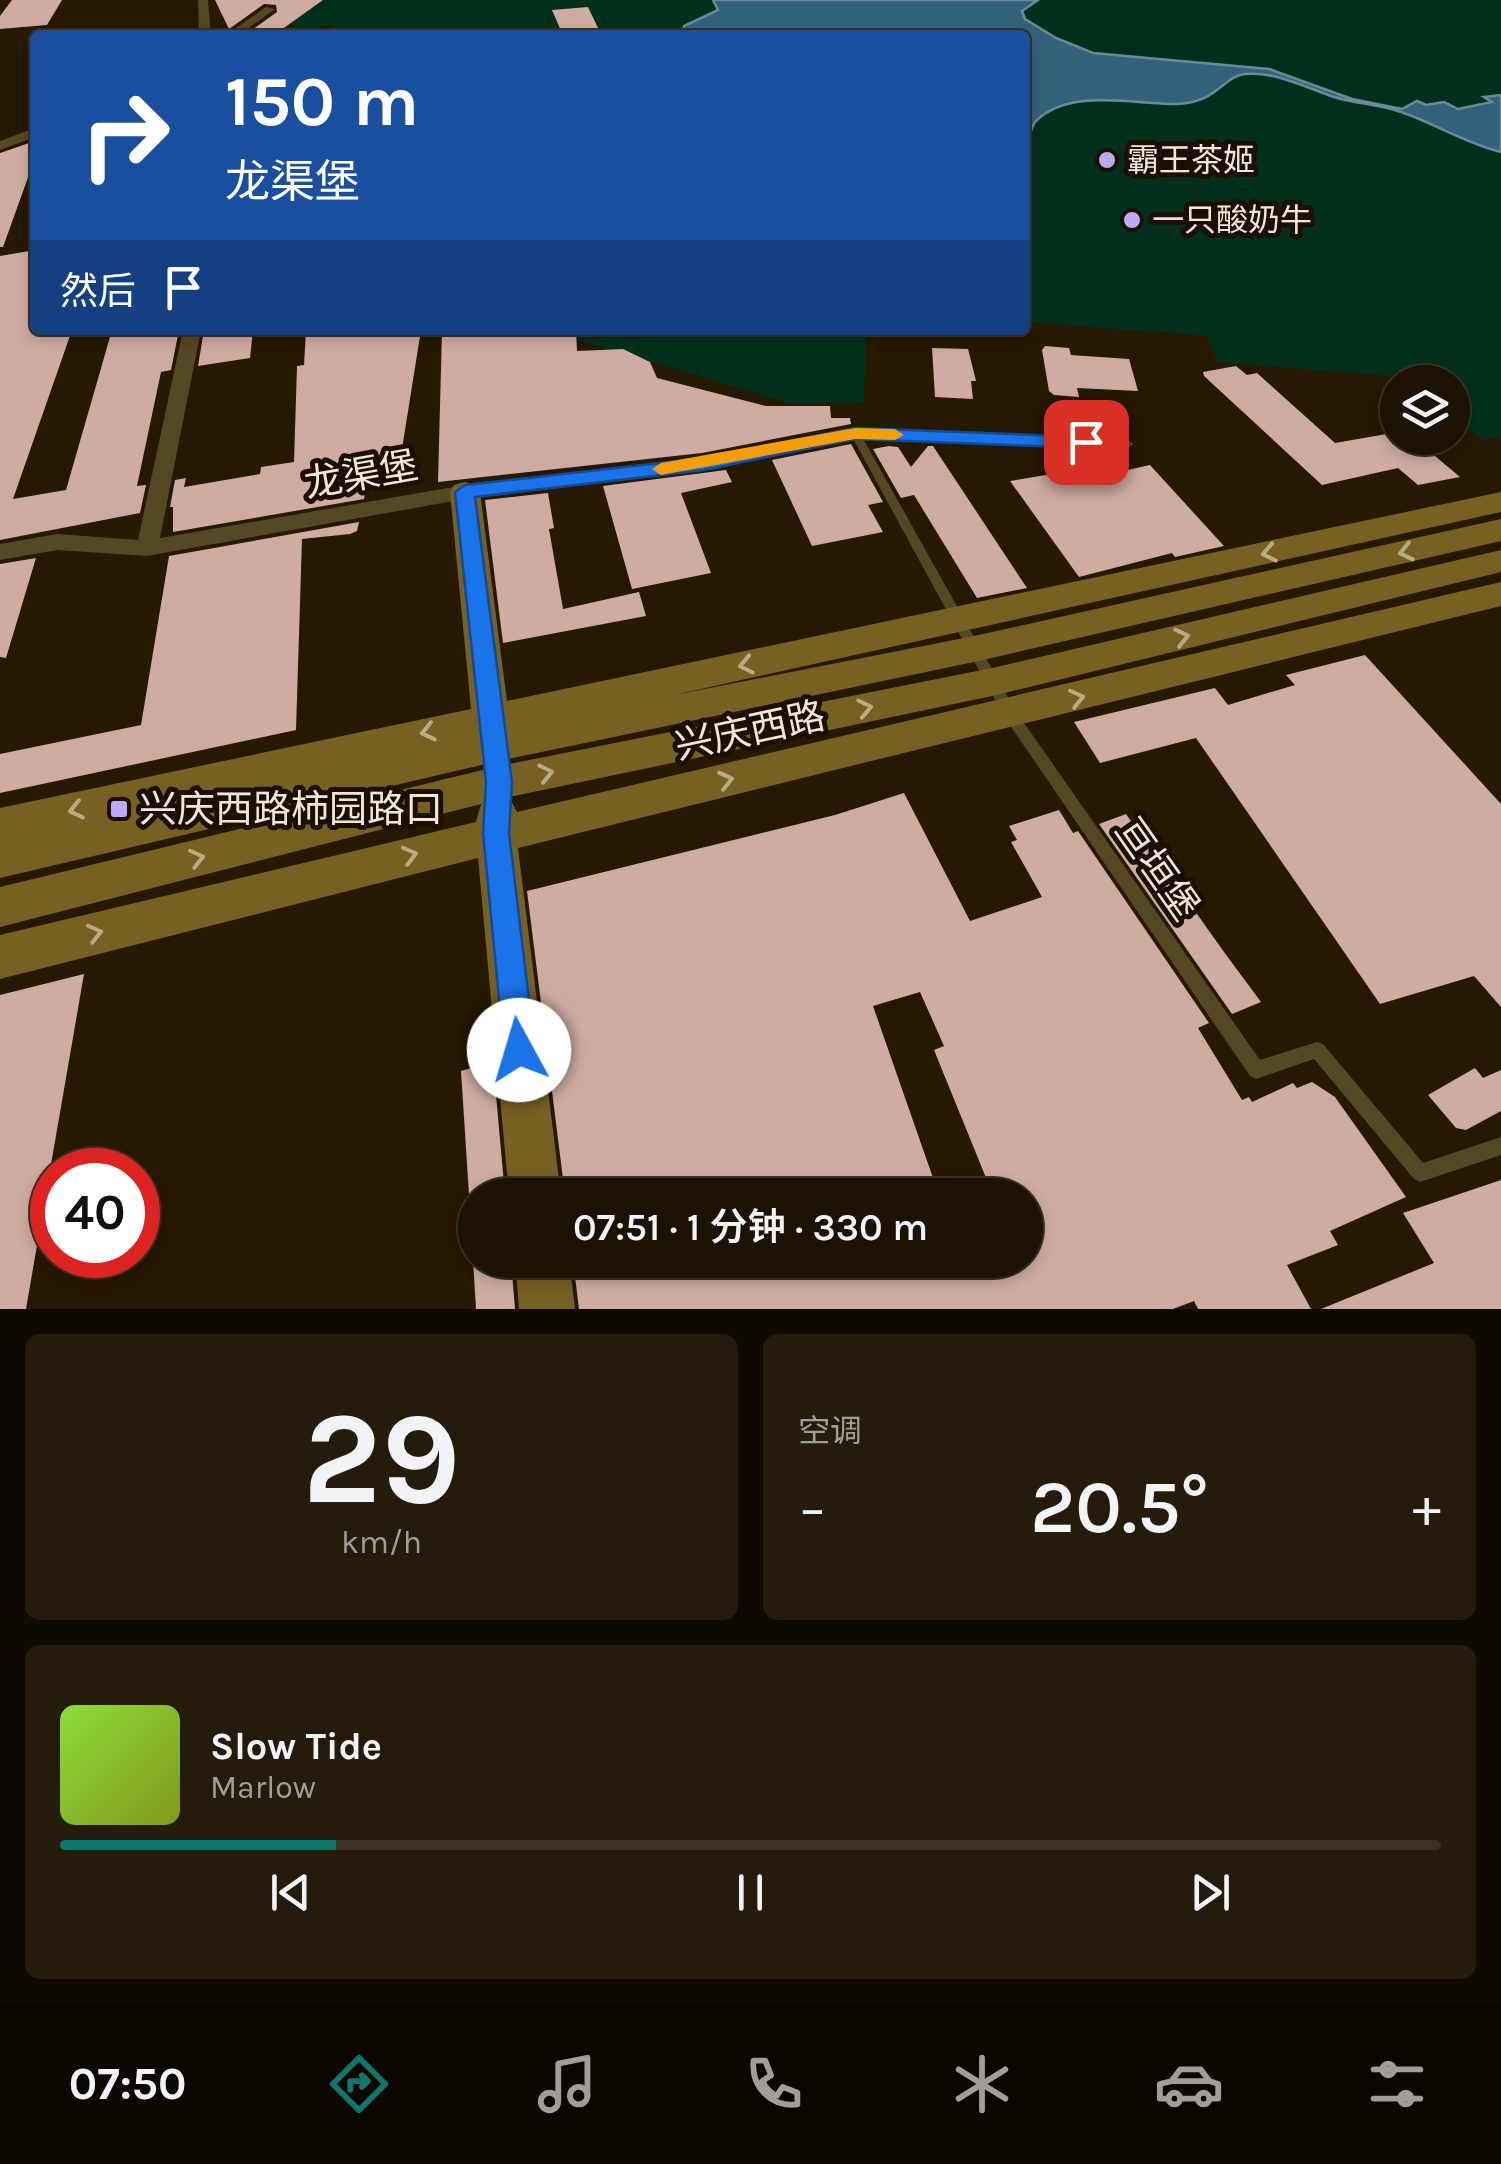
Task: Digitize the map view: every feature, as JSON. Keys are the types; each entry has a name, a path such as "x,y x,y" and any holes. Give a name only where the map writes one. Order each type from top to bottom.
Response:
{"street":[{"path":"203,0 205,30"},
{"path":"239,30 270,9"},
{"path":"0,146 30,134"},
{"path":"147,548 191,335"},
{"name":"龙渠堡","path":"0,552 57,542 147,548 465,492 704,464 855,433 1124,444"},
{"path":"465,492 494,749 496,833 532,1178"},
{"path":"0,957 496,833 984,667 1501,502"},
{"name":"兴庆西路","path":"984,667 1501,530"},
{"name":"兴庆西路","path":"0,859 494,749 984,667 1501,561"},
{"path":"0,826 984,667 1501,594"},
{"name":"兴庆西路","path":"0,906 494,749"},
{"path":"544,1278 547,1309"}],"lane":[{"name":"亘垣堡","path":"855,433 984,667 1256,1070 1317,1050 1420,1173 1501,1146"}],"green space":[{"path":"301,0 1501,0 1501,437 1483,440 1470,430 1470,365 1380,365 1380,375 1217,362 1207,336 1030,322 1030,30 334,30 330,25 294,30 289,16 310,12"},
{"path":"561,335 867,335 864,403 792,404"}],"water":[{"path":"713,0 1038,0 1022,11 1025,19 1056,38 1093,53 1269,69 1352,99 1402,109 1417,101 1426,105 1444,102 1458,109 1492,102 1484,97 1501,95 1501,152 1393,109 1342,99 1256,74 1231,79 1191,103 1104,100 1067,104 1036,121 1030,134 1030,30 684,30 684,26 718,10"}],"building":[{"path":"12,0 62,0 47,25 0,29 0,16"},
{"path":"215,0 323,0 281,30 252,30 277,12 276,5 264,4 229,29"},
{"path":"588,7 598,28 561,30 552,10"},
{"path":"30,143 30,172 3,247 0,247 0,153"},
{"path":"30,251 30,335 70,335 13,499 66,490 111,335 178,335 171,370 161,372 137,486 146,485 140,513 0,540 0,256"},
{"path":"203,335 252,335 250,358 198,366"},
{"path":"306,335 420,335 397,480 367,483 364,499 173,532 170,507 175,480 186,478 184,487 260,474 261,467 294,462 297,366 304,365"},
{"path":"442,335 576,335 577,351 623,349 650,362 657,378 766,406 830,406 831,418 850,418 851,424 702,453 438,482"},
{"path":"1045,346 1069,348 1071,355 1129,359 1138,391 1077,388 1079,397 1054,395 1049,391 1042,350"},
{"path":"932,348 968,349 976,381 971,381 973,399 935,397"},
{"path":"1236,366 1247,375 1257,373 1335,443 1380,435 1380,455 1434,455 1460,477 1418,485 1398,468 1322,485 1203,372"},
{"path":"851,444 883,502 868,505 883,532 812,546 772,460"},
{"path":"928,446 933,446 1027,588 977,598 914,495 901,498 873,449 898,447 911,467"},
{"path":"1117,463 1123,471 1150,465 1224,546 1175,557 1172,553 1079,577 1010,481"},
{"path":"726,470 732,482 681,493 711,573 632,589 603,486"},
{"path":"548,493 554,528 549,529 563,609 639,592 646,616 503,643 485,500"},
{"path":"359,522 357,531 350,534 302,539 296,730 0,793 0,754 141,725 169,556"},
{"path":"36,558 6,658 0,657 0,564"},
{"path":"1365,655 1501,804 1501,1007 1474,976 1380,1004 1196,738 1100,763 1074,722 1215,688 1228,705 1295,685 1286,675"},
{"path":"904,793 970,921 1042,897 1011,842 1017,840 1009,826 1059,810 1073,833 1078,831 1209,1023 1198,1028 1242,1100 1249,1097 1252,1102 1293,1083 1297,1088 1312,1082 1335,1097 1406,1197 1330,1231 1338,1245 1287,1265 1311,1309 1198,1309 1194,1301 1173,1309 579,1309 575,1278 1043,1278 1043,1178 986,1178 934,1050 944,1046 920,992 873,1006 933,1178 563,1178 527,891 835,815"},
{"path":"1126,814 1261,1002 1232,1014 1099,824"},
{"path":"84,974 54,1148 30,1148 31,1278 26,1309 0,1309 0,995"},
{"path":"493,1062 503,1178 468,1178 461,1071"},
{"path":"1475,1068 1483,1078 1501,1070 1501,1111 1466,1130 1456,1128 1428,1095"},
{"path":"1501,1180 1501,1309 1321,1309 1434,1263 1403,1213"},
{"path":"474,1278 512,1278 515,1309 476,1309"}],"slow traffic":[{"path":"661,469 855,433 895,435"}],"place":[{"name":"霸王茶姬","path":"1107,160"},
{"name":"一只酸奶牛","path":"1132,220"},
{"name":"兴庆西路柿园路口","path":"119,809"}],"route":[{"path":"519,1050 496,833 499,782 465,492 704,464 855,433 1086,442"}]}
